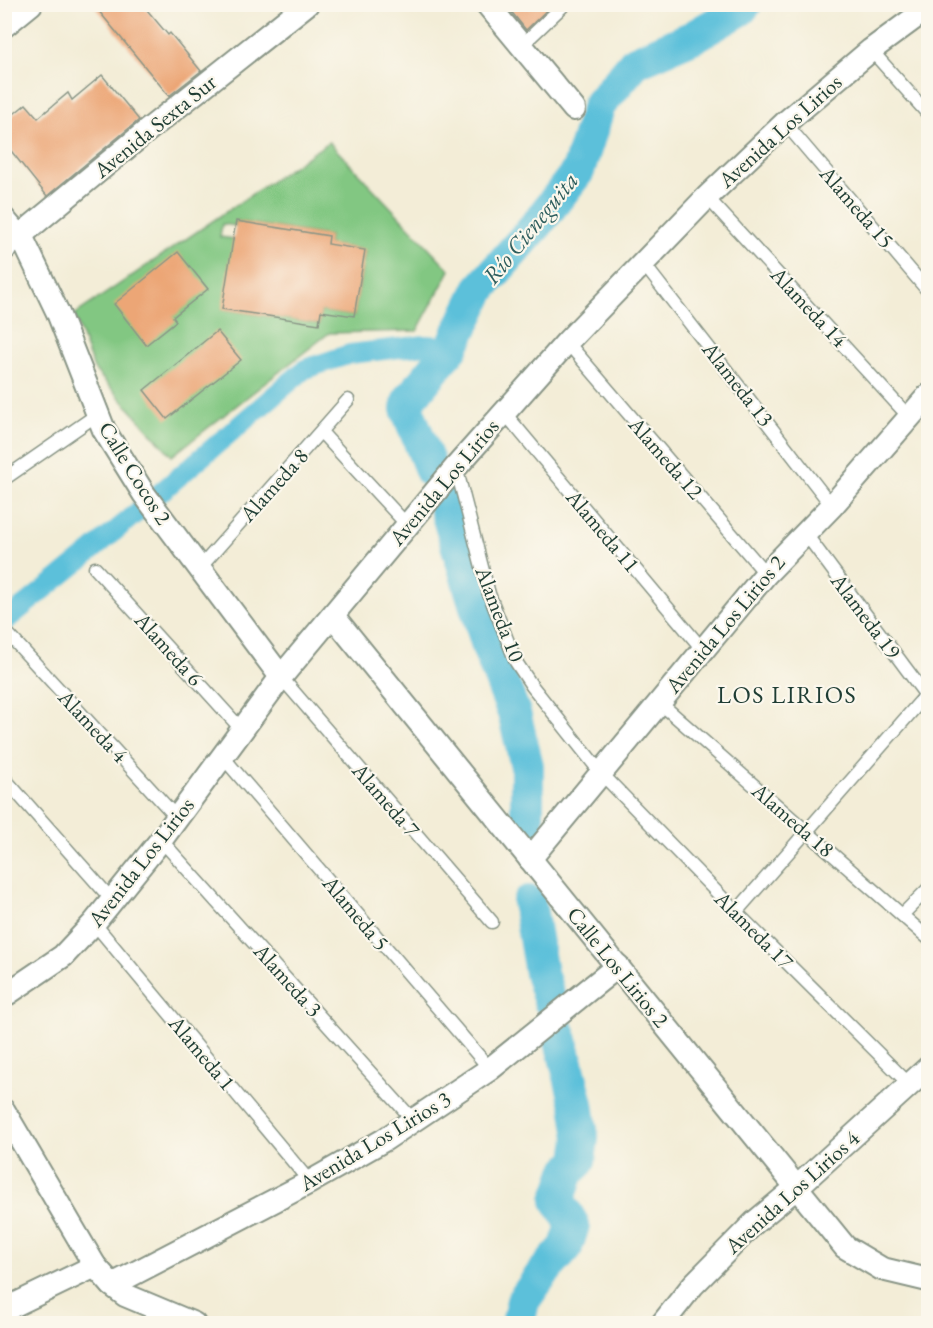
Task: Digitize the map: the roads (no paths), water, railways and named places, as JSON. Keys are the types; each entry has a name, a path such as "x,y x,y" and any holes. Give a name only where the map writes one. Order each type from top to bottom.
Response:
{"street":[{"path":"4,26 31,4"},
{"name":"Avenida Sexta Sur","path":"12,243 148,130 307,4"},
{"path":"487,4 574,109"},
{"name":"Avenida Los Lirios","path":"4,996 63,956 94,924 161,840 281,677 456,467 567,342 707,197 785,123 871,50 928,8"},
{"name":"Calle Cocos 2","path":"4,219 12,243 26,244 58,313 104,430 144,494 281,677"},
{"name":"Avenida Los Lirios 2","path":"530,859 766,574 832,506 928,396"},
{"name":"Calle Los Lirios 2","path":"333,616 845,1247 882,1269 928,1280"},
{"name":"Avenida Los Lirios 3","path":"112,1285 310,1182 414,1120 489,1069 618,966"},
{"name":"Avenida Los Lirios 4","path":"662,1323 693,1285 754,1223 796,1188 928,1068"},
{"path":"4,1111 95,1266 112,1285 125,1294 194,1323"},
{"path":"4,1310 95,1266"}],"lane":[{"path":"521,46 566,4"},
{"path":"871,50 928,114"},
{"name":"Alameda 15","path":"785,123 928,291"},
{"name":"Alameda 14","path":"707,197 910,418"},
{"name":"Alameda 13","path":"643,263 832,506"},
{"name":"Alameda 12","path":"567,342 766,574"},
{"name":"Alameda 8","path":"200,569 348,400"},
{"name":"Alameda 11","path":"504,411 703,650"},
{"path":"4,479 98,414"},
{"path":"321,432 408,526"},
{"name":"Alameda 10","path":"456,467 489,594 516,662 532,686 601,773"},
{"name":"Alameda 19","path":"805,533 927,697"},
{"name":"Alameda 6","path":"95,568 242,730"},
{"name":"Alameda 4","path":"9,635 177,818"},
{"name":"Alameda 7","path":"281,677 492,922"},
{"path":"736,912 927,697"},
{"name":"Alameda 18","path":"659,702 928,938"},
{"name":"Alameda 5","path":"223,757 489,1069"},
{"name":"Alameda 17","path":"601,773 736,912 910,1085"},
{"path":"4,778 112,900"},
{"name":"Alameda 3","path":"161,840 414,1120"},
{"path":"903,914 928,890"},
{"name":"Alameda 1","path":"94,924 310,1182"}],"waterway":[{"name":"Río Cieneguita","path":"432,472 407,409 409,400 452,347 480,289 537,224 578,171 599,105 635,62 693,37 741,9 745,4"},
{"path":"4,622 87,555 305,369 350,354 425,345 452,347"},
{"name":"Río Cieneguita","path":"445,505 489,649 514,713 527,766 527,822"},
{"name":"Río Cieneguita","path":"529,902 541,973 550,1001"},
{"name":"Río Cieneguita","path":"518,1324 523,1301 542,1274 566,1247 573,1225 558,1200 568,1172 579,1161 582,1137 577,1104 559,1033"}],"district":[{"name":"LOS LIRIOS","path":"787,694"}]}
